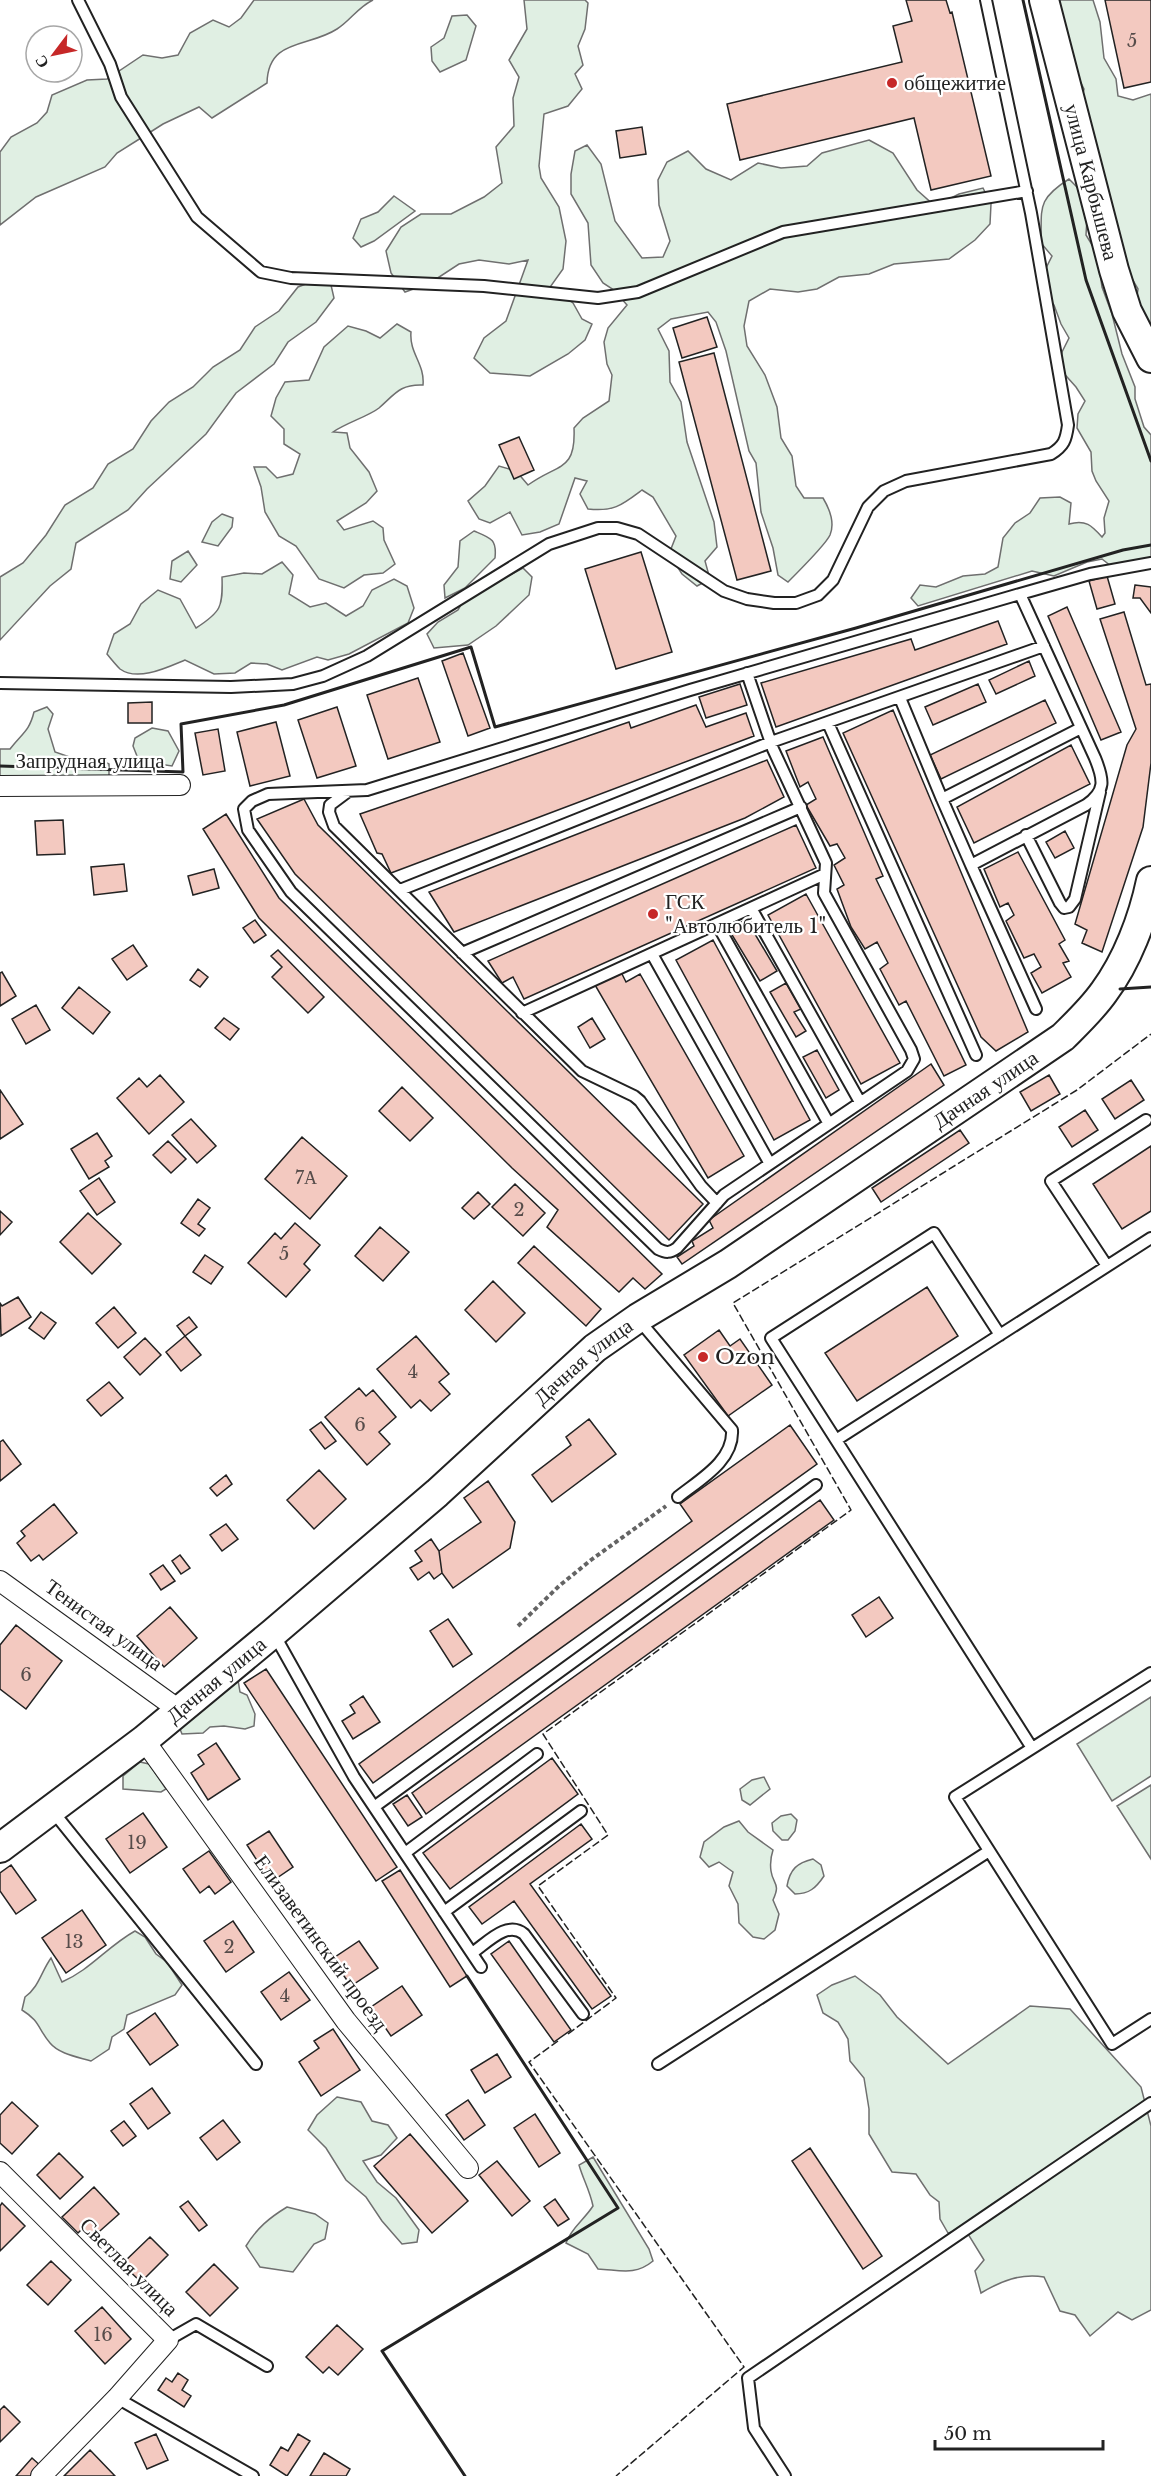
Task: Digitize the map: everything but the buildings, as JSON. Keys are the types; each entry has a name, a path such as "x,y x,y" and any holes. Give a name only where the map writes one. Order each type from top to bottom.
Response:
{"street":[{"name":"улица Карбышева","path":"1044,0 1114,270 1127,311 1151,358"},
{"name":"Запрудная улица","path":"0,786 180,785"},
{"name":"Дачная улица","path":"0,1848 144,1740 273,1633 436,1492 595,1348 638,1318 728,1264 1063,1037 1104,992 1133,939 1150,892"},
{"name":"Тенистая улица","path":"0,1581 179,1710"},
{"name":"Елизаветинский проезд","path":"144,1740 346,2021 468,2168"},
{"name":"Светлая улица","path":"0,2172 168,2340 117,2398 41,2476"}],"lane":[{"path":"78,0 110,64 121,98 197,217 261,272 291,278 484,286 598,298 638,292 783,232 1027,191"},
{"path":"0,683 231,687 293,684 323,676 367,656 549,544 598,528 616,528 638,534 724,591 747,599 796,603 818,594 833,580 868,507 884,491 906,481 1051,454 1060,449 1066,441 1068,425 1027,191 986,0"},
{"path":"747,673 771,742 826,863 824,893 827,900 914,1059 907,1071 717,1203 677,1248 671,1252 665,1252 658,1249 291,892 248,830 244,809 252,801 268,795 288,792 346,793 378,787 747,673 1090,573 1151,563"},
{"path":"1020,594 1101,773 1102,785 1075,899 1069,907 1064,908 1060,903 1026,835"},
{"path":"400,890 771,742 1044,646"},
{"path":"900,698 942,799 1036,1009"},
{"path":"828,723 976,1055"},
{"path":"942,799 1081,728"},
{"path":"971,865 1086,805 1097,797 1102,785"},
{"path":"346,793 330,805 329,813 334,826 582,1071 640,1101 701,1186 717,1203"},
{"path":"462,953 801,807"},
{"path":"522,1013 825,874"},
{"path":"751,908 860,1102"},
{"path":"717,924 829,1124"},
{"path":"652,954 770,1164"},
{"path":"1107,1266 1051,1181 1146,1120"},
{"path":"1000,1335 934,1233 771,1338 1032,1748"},
{"path":"836,1440 1151,1238"},
{"path":"638,1318 732,1430 733,1440 721,1461 678,1497"},
{"path":"374,1807 816,1485"},
{"path":"273,1633 354,1777 481,1967"},
{"path":"1151,1673 955,1797 1112,2044 1151,2019"},
{"path":"405,1853 537,1754"},
{"path":"51,1809 256,2064"},
{"path":"444,1912 581,1811"},
{"path":"658,2064 989,1851"},
{"path":"472,1953 508,1928 518,1929 583,2014"},
{"path":"785,2476 754,2428 748,2378 1151,2103"},
{"path":"168,2340 196,2324 267,2366"},
{"path":"117,2398 253,2476"}],"path":[{"path":"518,1626 559,1586 591,1560 678,1497"}],"green space":[{"path":"254,0 373,0 337,29 282,51 274,58 269,69 267,83 212,118 199,107 163,124 117,153 105,167 36,197 0,225 0,152 11,137 37,123 47,112 52,95 78,84 84,84 87,80 107,79 143,55 162,58 178,55 190,33 213,20 229,27 241,18"},
{"path":"524,0 585,0 588,3 585,29 578,46 583,65 575,74 582,89 568,106 544,114 539,166 541,178 559,207 566,241 563,269 543,297 559,293 573,303 582,319 592,324 585,340 568,354 530,376 490,373 474,358 484,338 506,321 528,260 509,264 479,260 459,264 430,283 405,292 391,273 386,251 401,227 421,214 451,214 484,197 502,183 496,147 514,126 513,98 519,77 509,60 527,29"},
{"path":"1053,0 1093,0 1100,22 1104,58 1116,79 1118,96 1133,100 1151,94 1151,342 1134,317 1138,289 1125,267 1081,102 1084,89 1063,46"},
{"path":"467,15 476,26 466,60 440,72 432,61 431,47 444,38 452,16"},
{"path":"869,140 893,153 917,190 935,206 959,194 983,188 991,204 990,224 975,240 949,259 894,264 869,274 839,277 817,289 798,292 770,289 749,301 744,326 747,346 765,375 777,407 781,438 792,456 796,486 804,498 823,498 832,521 830,535 788,582 778,575 773,548 761,512 756,463 749,451 726,351 716,322 708,312 671,319 658,329 669,351 670,382 681,402 687,442 714,522 717,547 705,561 710,579 697,586 682,574 669,554 676,536 653,497 642,490 617,506 588,509 580,494 587,481 575,478 559,524 540,532 522,535 510,512 490,523 479,519 468,501 485,486 499,466 516,471 528,485 563,465 572,452 574,428 583,418 609,401 612,375 607,364 604,342 608,328 627,305 614,290 603,283 591,265 588,223 571,194 571,174 575,151 587,145 601,164 615,221 642,258 663,257 670,241 659,205 658,180 667,162 688,151 706,169 731,180 758,163 781,168 807,166 822,153"},
{"path":"1069,179 1082,192 1087,218 1086,235 1097,253 1102,287 1112,314 1122,354 1135,387 1135,399 1144,427 1151,435 1151,565 1111,566 1102,559 1087,562 1054,576 1032,571 918,606 911,598 920,585 936,587 963,576 985,574 998,567 1003,538 1015,523 1030,513 1040,498 1060,497 1071,503 1069,524 1084,523 1102,537 1105,533 1104,518 1109,501 1096,481 1092,471 1091,452 1077,428 1078,414 1085,401 1059,368 1062,352 1069,338 1054,305 1038,284 1052,256 1041,243 1043,206 1051,193"},
{"path":"394,196 415,211 374,241 361,247 353,238 361,219 378,212"},
{"path":"319,279 331,285 334,298 316,322 288,342 274,364 236,393 206,434 128,510 76,543 71,569 50,586 0,640 0,577 23,563 46,535 65,505 93,488 108,464 133,449 151,421 169,402 193,387 213,367 240,350 255,327 279,311 298,287"},
{"path":"397,324 411,332 412,346 422,371 423,385 403,388 375,411 333,432 347,433 350,448 369,472 377,491 366,503 337,521 344,530 373,521 383,528 384,540 395,564 383,573 364,575 344,588 319,579 296,546 279,536 265,512 261,487 254,467 266,467 277,478 293,474 300,454 284,444 284,429 271,416 276,398 285,382 309,380 324,347 348,326 380,338"},
{"path":"222,514 233,518 232,527 218,546 202,542 212,522"},
{"path":"474,531 492,540 495,547 495,558 465,588 445,598 444,585 458,567 460,541"},
{"path":"188,551 197,565 181,582 170,579 172,561"},
{"path":"282,562 293,575 289,594 310,607 326,603 346,616 363,606 372,590 394,579 407,586 414,608 408,623 349,654 328,660 317,657 282,670 267,664 251,663 235,673 214,674 185,660 153,672 135,674 120,669 107,654 114,634 130,624 141,604 158,590 180,599 196,628 211,618 219,608 222,577 244,573 262,574"},
{"path":"523,568 532,577 529,595 496,626 468,645 434,648 427,634 438,622 458,610 468,593 485,578 508,576"},
{"path":"47,707 53,714 48,729 55,752 81,761 99,759 109,764 109,776 0,782 0,749 10,749 27,728 34,712"},
{"path":"152,728 168,731 179,751 172,766 139,761 133,746 135,738"},
{"path":"264,1651 268,1656 238,1680 240,1692 247,1695 255,1714 254,1726 245,1729 210,1727 203,1733 182,1734 178,1724"},
{"path":"1151,1697 1151,1776 1112,1801 1077,1744"},
{"path":"140,1762 149,1764 166,1789 161,1792 123,1789 123,1776"},
{"path":"764,1777 770,1789 750,1805 742,1800 740,1789 752,1780"},
{"path":"1151,1785 1151,1859 1117,1806"},
{"path":"791,1814 797,1820 795,1831 788,1840 782,1840 773,1831 772,1823 781,1816"},
{"path":"739,1821 748,1832 773,1850 771,1868 776,1887 773,1900 779,1914 775,1930 764,1939 753,1937 739,1923 738,1904 729,1886 733,1872 719,1862 709,1867 700,1857 704,1842 724,1827"},
{"path":"813,1859 821,1865 824,1876 812,1890 795,1894 787,1886 792,1871"},
{"path":"135,1931 145,1937 156,1954 167,1962 182,1985 175,1995 127,2015 124,2029 112,2037 109,2049 91,2061 58,2050 46,2038 36,2022 22,2010 25,1997 37,1984 51,1958 62,1982 81,1971"},
{"path":"855,1976 880,1995 897,2017 948,2064 1030,2006 1070,2009 1141,2087 1151,2126 1151,2310 1132,2320 1118,2312 1090,2336 1075,2315 1060,2311 1044,2277 1027,2276 1011,2279 981,2293 975,2271 984,2260 965,2229 948,2233 940,2219 939,2202 930,2195 916,2174 892,2172 869,2134 869,2109 864,2078 850,2061 848,2039 838,2022 823,2013 817,1995 832,1985"},
{"path":"337,2097 361,2102 372,2121 388,2125 397,2138 381,2155 363,2161 377,2182 396,2198 419,2230 417,2242 402,2244 382,2221 366,2197 346,2180 326,2148 308,2130 317,2115"},
{"path":"593,2157 649,2249 653,2261 640,2269 627,2271 598,2269 588,2254 566,2243 571,2233 593,2206 579,2165"},
{"path":"287,2207 315,2214 328,2223 325,2239 314,2244 293,2272 260,2267 246,2246 264,2224"}],"fence":[{"path":"568,2034 616,1998 538,1886 608,1835 543,1734 851,1510 733,1303 1077,1090 1151,1034"},
{"path":"558,2041 529,2062 744,2367 616,2476"}],"wall":[{"path":"1023,0 1086,280 1151,461"},
{"path":"0,766 183,772 181,724 284,705 471,647 495,727 856,628 1123,550 1151,545"},
{"path":"1120,989 1151,987"},
{"path":"465,2476 382,2351 618,2208 467,1976"}],"place":[{"name":"общежитие","path":"892,83"},
{"name":"ГСК \"Автолюбитель 1\"","path":"653,914"},
{"name":"Ozon","path":"703,1357"}]}
